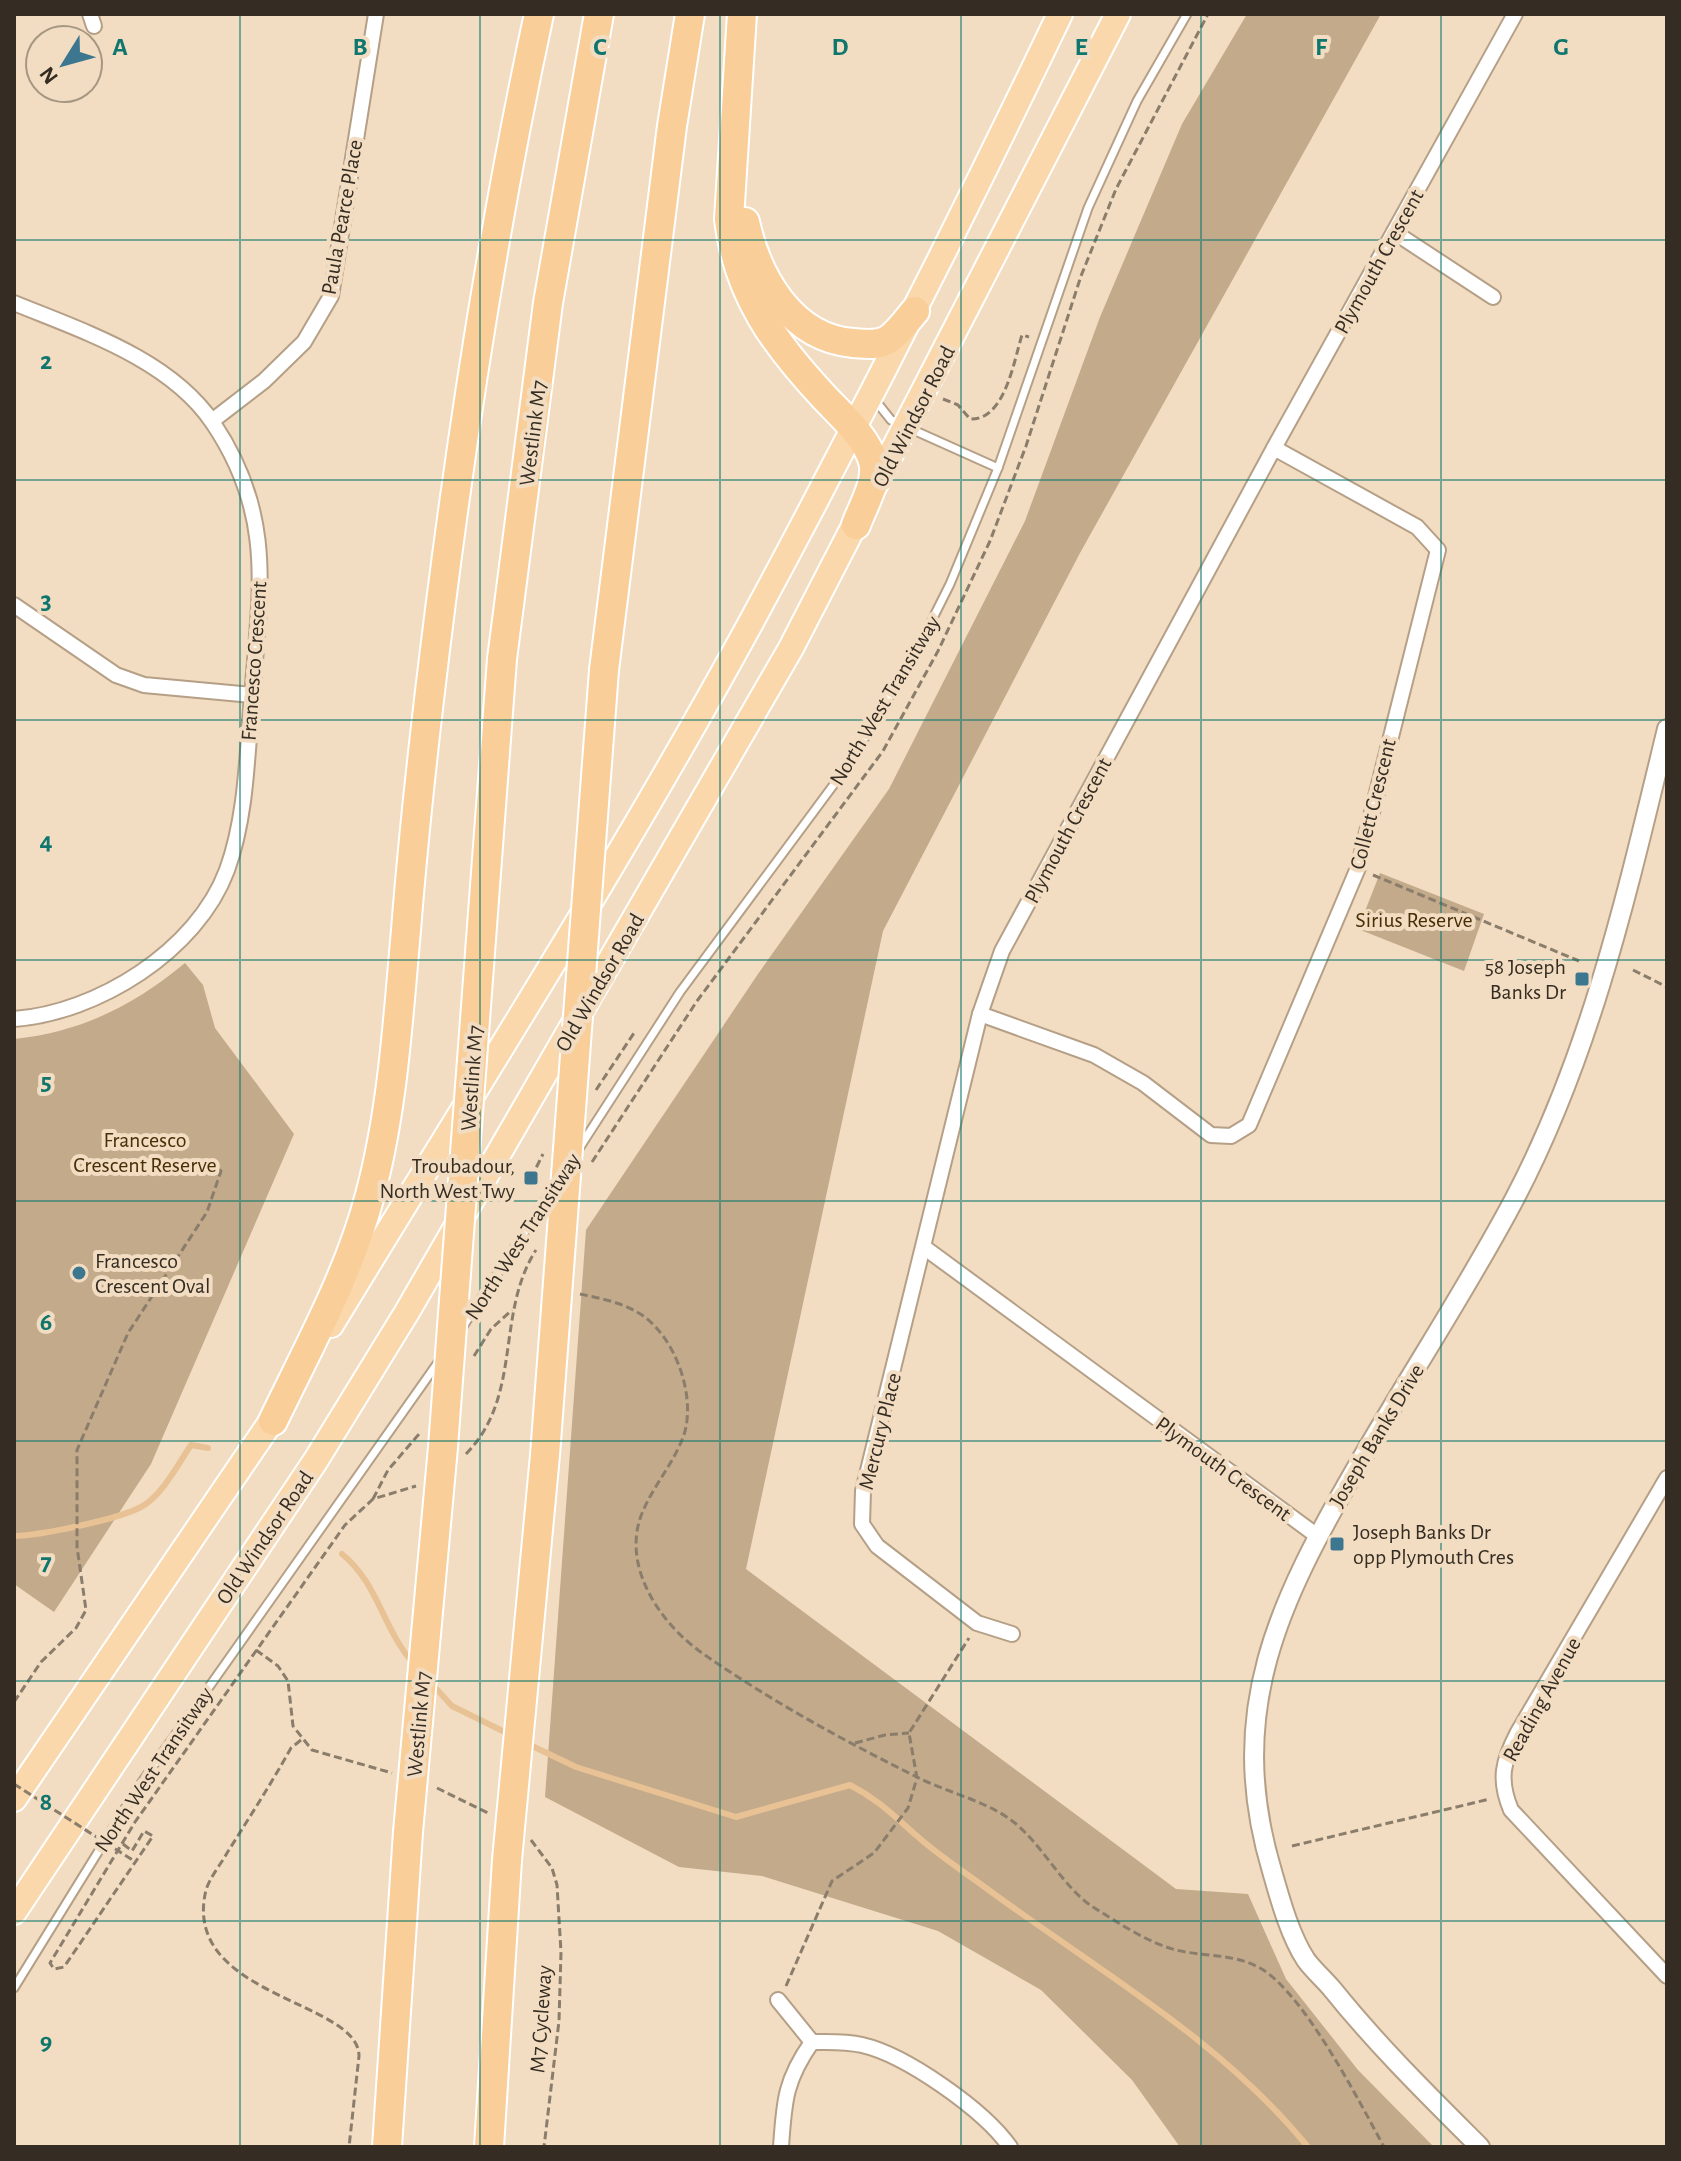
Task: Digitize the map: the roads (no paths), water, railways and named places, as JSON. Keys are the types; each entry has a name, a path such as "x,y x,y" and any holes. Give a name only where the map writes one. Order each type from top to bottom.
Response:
{"highway":[{"path":"273,1421 350,1256 370,1196 385,1125 395,1053 415,817 444,574 488,278 539,14"},
{"name":"Westlink M7","path":"387,2147 408,1832 443,1447 502,659 548,303 599,14"},
{"path":"489,2147 507,1860 545,1455 604,670 672,126 690,14"},
{"path":"742,14 729,219 739,273 756,310 777,344 854,429 874,461 874,475 856,525"},
{"name":"Old Windsor Road","path":"14,1799 273,1421 647,801 747,628 873,394 1060,14"},
{"name":"Old Windsor Road","path":"14,1912 316,1460 407,1312 783,661 908,426 1118,14"},
{"path":"738,42 741,205 750,246 770,286 797,321 830,340 865,344 886,341 915,311"}],"street":[{"name":"Paula Pearce Place","path":"212,421 264,381 304,342 331,296 376,14"},
{"name":"Plymouth Crescent","path":"1316,1535 925,1248 980,1014 1002,951 1274,448 1515,14"},
{"path":"1394,232 1493,297"},
{"name":"Francesco Crescent","path":"14,303 127,350 169,379 212,421 244,482 260,539 260,603 240,823 226,873 198,918 161,957 126,983 88,1002 41,1017 14,1019"},
{"name":"Collett Crescent","path":"980,1014 1094,1055 1143,1083 1211,1135 1231,1136 1249,1125 1358,868 1438,550 1417,527 1274,448"},
{"path":"14,605 116,675 144,685 252,695"},
{"name":"Joseph Banks Drive","path":"1480,2147 1394,2061 1308,1963 1266,1851 1254,1768 1264,1664 1282,1608 1316,1535 1514,1201 1550,1125 1605,973 1667,729"},
{"name":"Mercury Place","path":"925,1248 863,1491 862,1524 877,1546 977,1623 1012,1634"},
{"name":"Reading Avenue","path":"1667,1478 1505,1756 1501,1774 1511,1810 1667,1976"},
{"path":"778,2000 812,2042 866,2046 940,2083 995,2125 1010,2147"},
{"path":"781,2147 784,2093 796,2065 812,2042"}],"lane":[{"name":"North West Transitway","path":"14,1988 184,1720 403,1414 680,992 806,826 857,751 943,598 998,468 1088,208 1137,101 1187,14"},
{"path":"873,394 877,405 891,420 998,468"}],"waterway":[{"path":"14,1536 79,1526 130,1512 149,1502 163,1488 191,1445 208,1448"},
{"path":"342,1554 364,1578 394,1636 413,1663"},
{"path":"431,1683 452,1706 511,1735"},
{"path":"524,1742 576,1767 736,1817 850,1785 878,1802 951,1863 1196,2039 1236,2072 1308,2147"}],"place":[{"name":"58 Joseph Banks Dr","path":"1582,979"},
{"name":"Troubadour, North West Twy","path":"531,1178"},
{"name":"Francesco Crescent Oval","path":"79,1273"},
{"name":"Joseph Banks Dr opp Plymouth Cres","path":"1337,1544"}],"park label":[{"name":"Sirius Reserve","path":"1414,919"},
{"name":"Francesco Crescent Reserve","path":"145,1152"}]}
